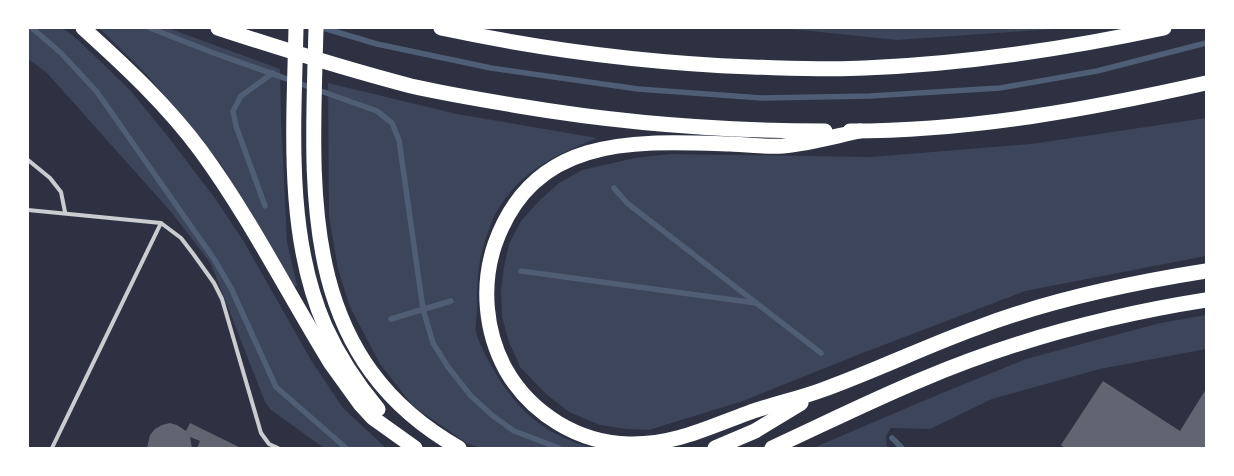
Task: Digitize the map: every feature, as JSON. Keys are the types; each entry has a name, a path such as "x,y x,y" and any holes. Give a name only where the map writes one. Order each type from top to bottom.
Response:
{"highway":[{"path":"83,28 148,89 200,150 248,223 330,362 344,382 373,418 410,445"},
{"path":"218,28 340,67 412,86 485,101 559,113 635,122 709,127 782,131 860,131 931,128 1077,110 1206,83"},
{"path":"296,28 294,122 298,220 308,274 326,327 352,375 380,412 410,445"},
{"path":"316,28 315,194 322,251 336,307 362,356 379,382 421,424 460,448"},
{"path":"441,28 514,42 632,59 723,66 864,68 1016,55 1088,44 1164,28"},
{"path":"860,131 784,146 649,142 616,145 582,154 553,168 520,199 498,236 488,273 487,297 491,330 499,354 512,380 537,408 550,418 579,434 611,443 662,442 701,433 750,413 821,391 991,322 1122,286 1206,271"},
{"path":"772,448 923,379 999,351 1105,320 1206,300"},
{"path":"715,448 755,431 821,391"}],"lane":[{"path":"28,160 50,178 61,192 65,212"},
{"path":"28,210 65,212 161,223 181,238 214,284 222,299 262,433 269,444 278,448"},
{"path":"52,448 161,223"}],"shaded area":[{"path":"28,28 63,28 130,90 217,201 244,242 311,360 343,408 386,448 324,448 271,410 265,402 211,264 172,213 47,73 28,59"},
{"path":"99,28 168,28 280,69 287,242 297,285 294,287 220,163 146,74"},
{"path":"781,28 1068,28 897,40"},
{"path":"328,83 457,114 597,138 557,156 533,171 522,180 498,208 489,228 480,263 476,326 478,340 482,349 501,381 521,408 546,428 560,436 593,448 481,448 468,444 413,406 380,364 350,307 338,269 329,217"},
{"path":"1206,118 1206,256 1025,291 743,401 649,430 600,425 569,412 546,394 520,367 509,342 502,317 501,289 509,244 521,221 539,201 559,183 582,170 635,158 670,154 871,157 1031,144"},
{"path":"1206,315 1206,349 1100,369 992,399 930,429 891,428 886,436 887,448 813,448 1026,359 1160,323"}],"building":[{"path":"1103,381 1180,431 1206,389 1206,448 1065,448 1061,445"},
{"path":"170,423 186,431 190,423 241,448 197,448 200,441 190,437 192,448 147,448 150,435 155,429"}],"waterway":[{"path":"32,28 61,53 97,92 214,259 231,288 276,387 346,448"},
{"path":"150,28 211,52 377,111 392,123 399,140 423,309 433,343 448,367 471,396 493,416 514,431 559,448"},
{"path":"323,28 377,44 491,68 638,89 762,98 870,96 1000,88 1097,71 1206,43"},
{"path":"265,206 236,126 233,111 241,96 273,73"},
{"path":"614,188 627,203 821,353"},
{"path":"521,271 756,303"},
{"path":"391,319 451,301"},
{"path":"892,438 902,448"}]}
